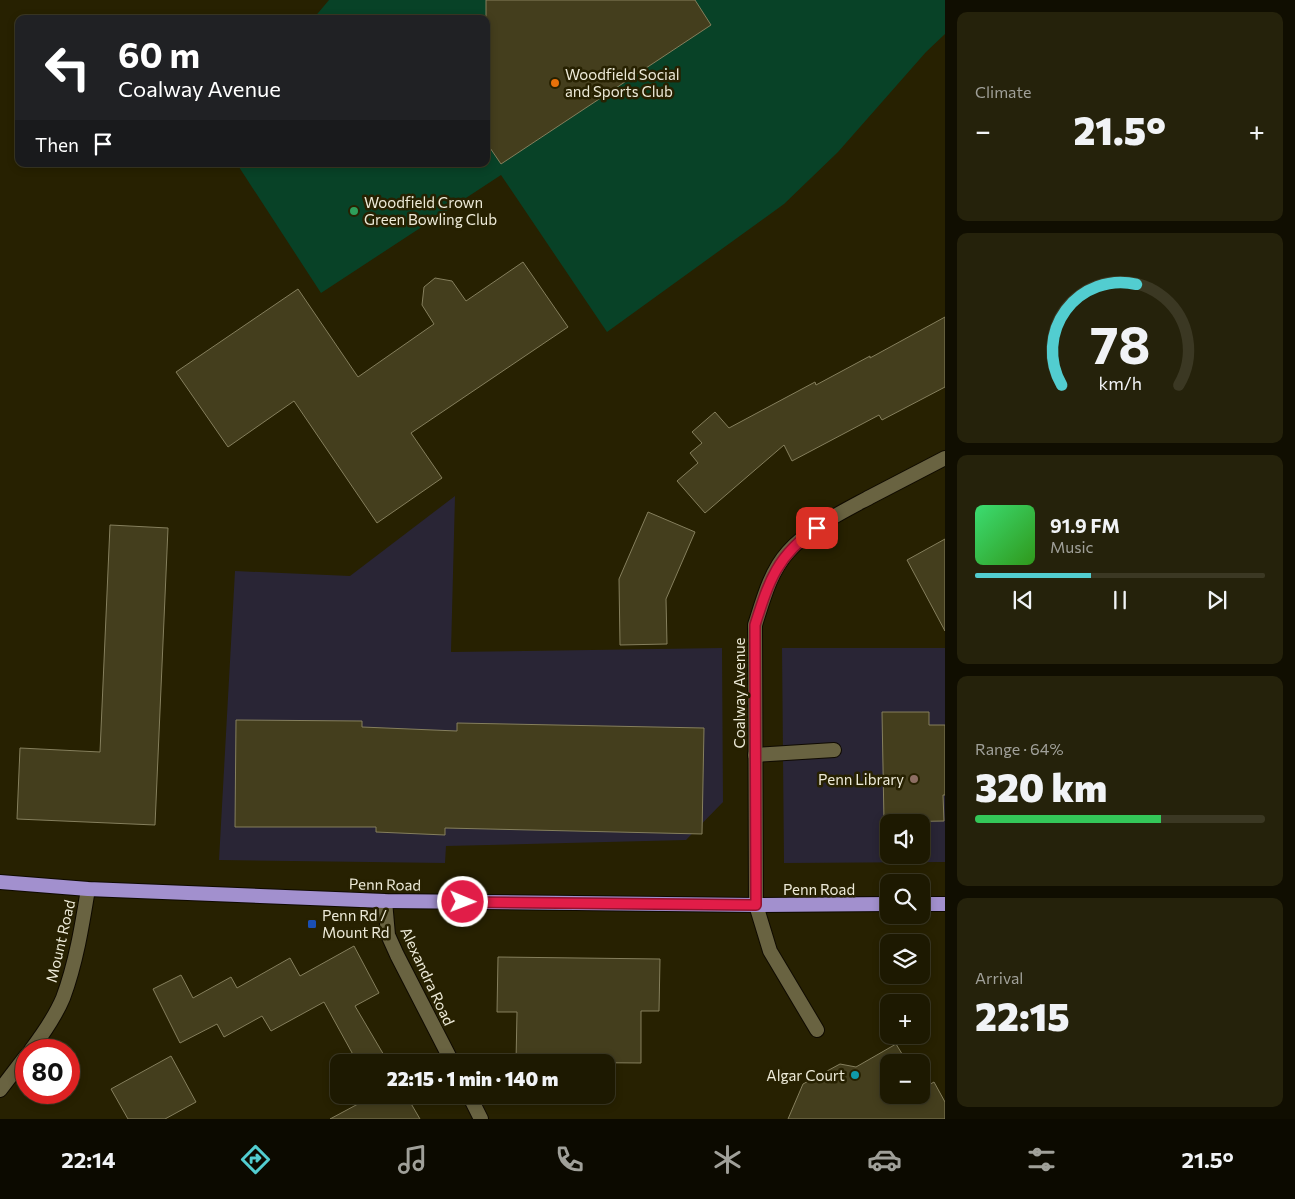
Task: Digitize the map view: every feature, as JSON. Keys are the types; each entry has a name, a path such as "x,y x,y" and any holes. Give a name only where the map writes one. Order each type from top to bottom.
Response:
{"highway":[{"name":"Penn Road","path":"0,882 88,890 385,901 756,905 880,904"},
{"path":"930,904 945,904"}],"street":[{"name":"Coalway Avenue","path":"817,1030 770,951 756,905 755,625 776,569 788,552 806,535 828,521 945,458"},
{"path":"755,755 834,750"},
{"name":"Mount Road","path":"40,1039 62,999 78,949 88,890"},
{"name":"Alexandra Road","path":"385,901 388,935 448,1054"},
{"path":"0,1090 15,1070"},
{"path":"474,1104 481,1119"}],"shaded area":[{"path":"455,496 451,652 722,648 723,802 686,840 446,846 445,863 219,860 235,571 350,576"},
{"path":"782,648 945,648 945,862 930,862 930,814 880,814 880,862 784,863"}],"green space":[{"path":"329,0 945,0 945,34 926,52 838,152 784,204 607,332 501,175 321,293 239,167 490,167 490,15 316,15"}],"building":[{"name":"Woodfield Social and Sports Club","path":"486,0 695,0 711,25 501,164 490,148 490,15 486,15"},
{"path":"523,262 568,327 411,433 442,478 377,523 294,401 228,447 176,372 298,289 358,377 434,324 422,305 424,287 435,278 452,281 466,301"},
{"path":"945,317 945,387 882,420 879,415 792,461 784,445 705,513 677,481 698,463 690,453 702,443 692,432 715,412 729,428 815,382 816,385 870,356 870,358"},
{"path":"648,512 695,532 666,599 667,644 620,645 619,579"},
{"path":"110,525 168,528 155,825 17,819 20,748 100,752"},
{"path":"945,539 945,631 907,560"},
{"name":"Penn Library","path":"882,712 929,712 929,725 945,725 944,821 930,821 930,814 884,814"},
{"path":"236,720 362,721 362,727 457,731 457,723 704,728 702,834 445,828 445,835 376,832 376,827 235,827"},
{"path":"354,946 379,993 355,1006 383,1054 353,1054 324,1002 271,1031 262,1016 224,1037 217,1024 180,1043 153,989 181,975 193,998 231,977 237,988 290,958 300,976"},
{"path":"498,957 660,959 659,1011 641,1011 641,1063 615,1063 615,1054 516,1054 517,1012 497,1012"},
{"name":"Algar Court","path":"896,1044 902,1054 880,1054 880,1104 930,1104 930,1084 934,1082 945,1102 945,1119 788,1119 803,1084 840,1064 856,1067"},
{"path":"171,1056 196,1102 165,1119 128,1119 111,1089"},
{"path":"358,1104 411,1104 420,1119 330,1119"}],"place":[{"name":"Woodfield Social and Sports Club","path":"555,83"},
{"name":"Woodfield Crown Green Bowling Club","path":"354,211"},
{"name":"Penn Library","path":"914,779"},
{"name":"Penn Rd / Mount Rd","path":"312,924"},
{"name":"Algar Court","path":"855,1075"}],"route":[{"path":"463,902 756,905 755,625 776,569 788,552 806,535 817,528"}]}
